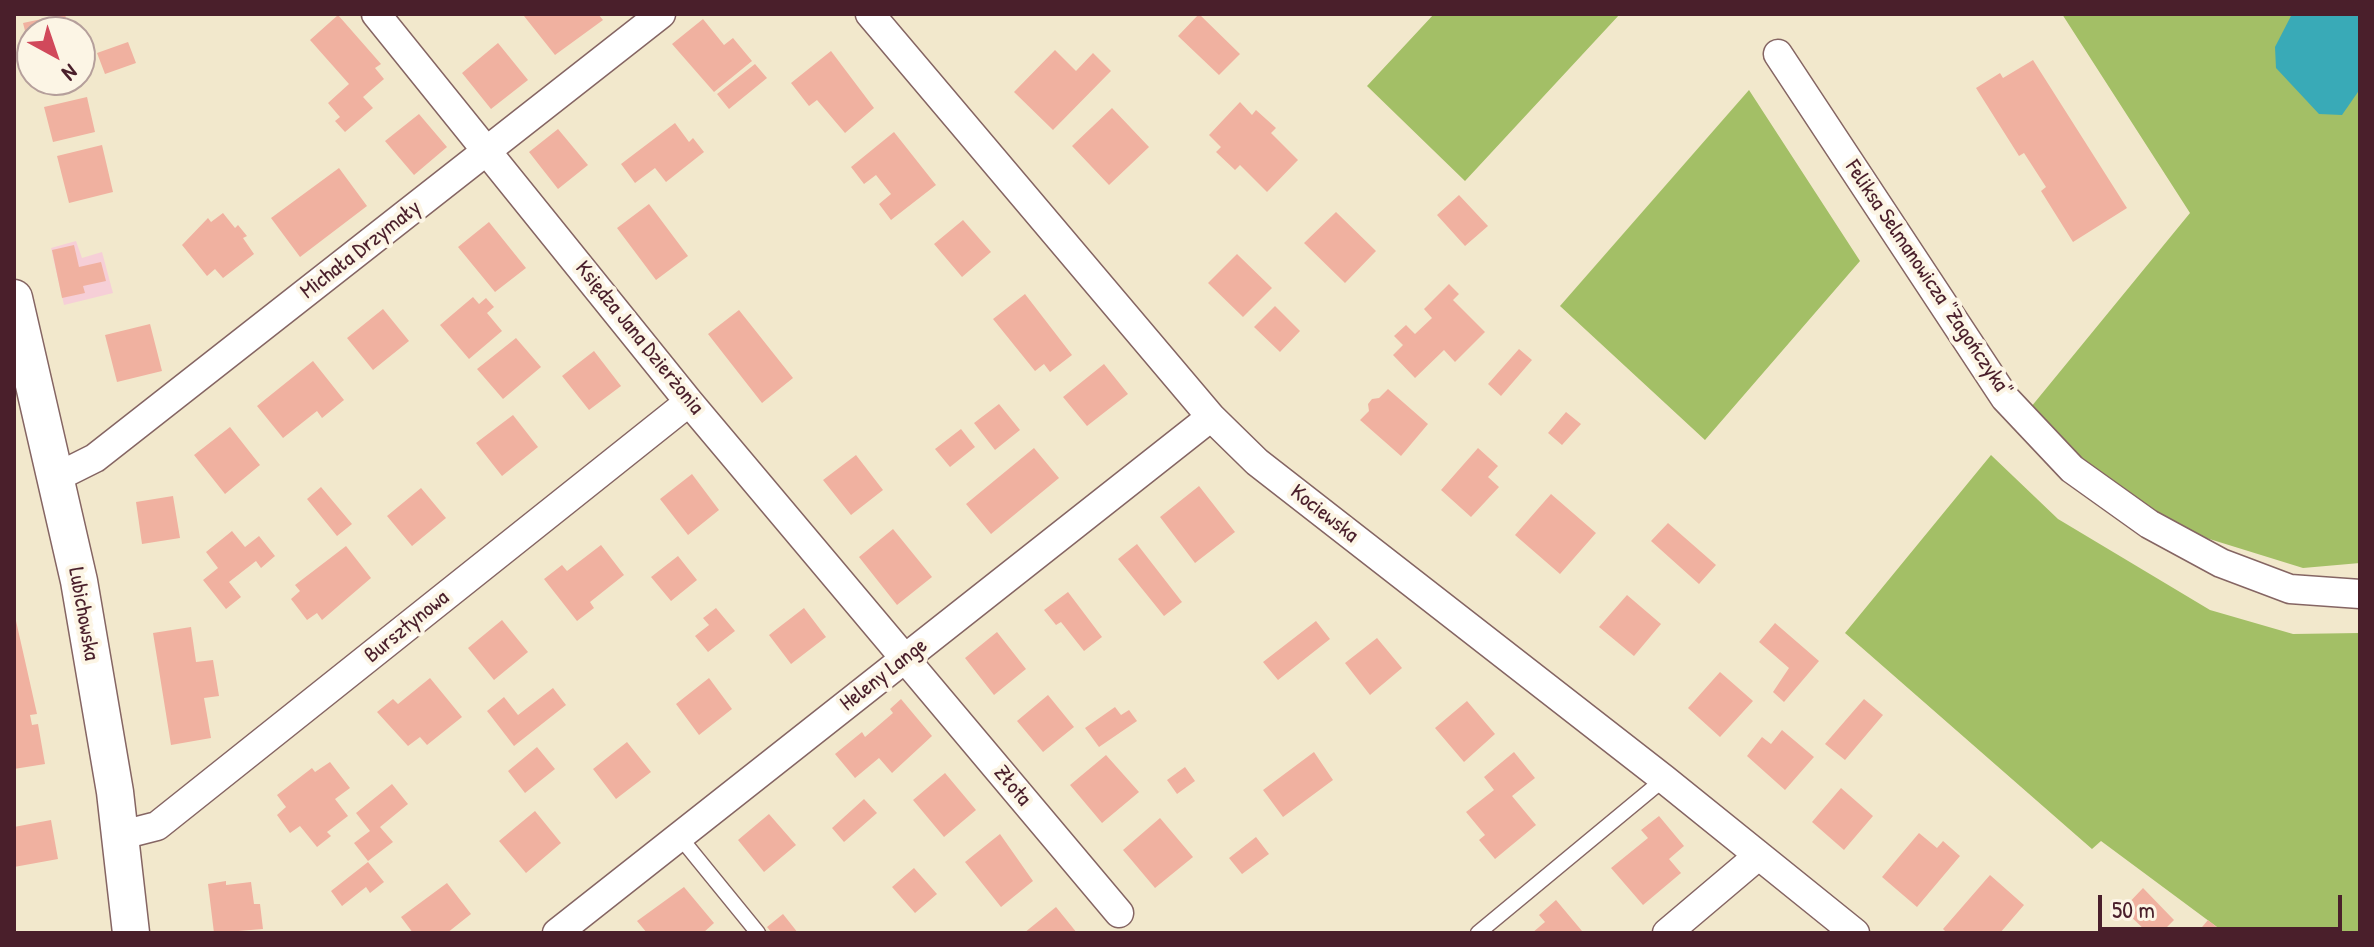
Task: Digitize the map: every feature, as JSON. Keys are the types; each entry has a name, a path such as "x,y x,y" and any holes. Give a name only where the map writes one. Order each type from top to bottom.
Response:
{"street":[{"name":"Księdza Jana Dzierżonia","path":"376,14 489,150 689,402 906,659"},
{"name":"Michała Drzymały","path":"55,478 95,458 661,14"},
{"name":"Kociewska","path":"870,14 1211,417 1257,462 1664,779 1855,933"},
{"name":"Feliksa Selmanowicza \"Zagończyka\"","path":"1778,54 2005,398 2072,469 2149,524 2221,563 2290,589 2360,594"},
{"name":"Lubichowska","path":"14,298 79,581 115,792 131,933"},
{"name":"Bursztynowa","path":"118,836 157,826 689,402"},
{"name":"Heleny Lange","path":"557,933 1211,417"},
{"name":"Złota","path":"906,659 1119,913"},
{"path":"1667,933 1758,856"}],"lane":[{"path":"1478,933 1664,779"},
{"path":"679,836 758,933"}],"shaded area":[{"path":"76,241 82,258 102,252 113,293 64,305 51,248"}],"green space":[{"path":"1434,14 1620,14 1465,181 1367,86"},
{"path":"2062,14 2360,14 2360,563 2303,568 2190,533 2094,473 2031,407 2190,213"},
{"path":"1749,90 1860,261 1705,440 1560,306"},
{"path":"1991,455 2058,519 2210,610 2293,634 2360,633 2360,933 2225,933 2101,841 2092,849 1845,633"}],"water":[{"path":"2292,14 2360,14 2360,89 2342,115 2319,114 2276,68 2275,47"}],"building":[{"path":"598,14 603,20 555,55 524,16"},
{"path":"1199,14 1240,54 1219,75 1178,36"},
{"path":"338,15 381,64 375,68 384,79 363,97 373,108 345,132 335,121 340,117 328,103 349,84 310,40"},
{"path":"703,19 724,45 733,38 752,61 714,92 672,44"},
{"path":"128,42 136,63 105,74 97,53"},
{"path":"498,43 528,80 491,109 462,73"},
{"path":"1055,50 1076,71 1093,53 1111,71 1053,130 1014,92"},
{"path":"831,51 874,108 845,133 817,100 809,106 791,83"},
{"path":"2033,60 2127,208 2073,242 2041,191 2046,187 2024,153 2019,156 1976,88 2000,73 2003,78"},
{"path":"755,64 767,78 729,109 717,94"},
{"path":"87,97 95,132 53,142 44,107"},
{"path":"1240,102 1252,115 1256,110 1276,128 1271,133 1298,160 1267,192 1240,165 1235,170 1216,152 1221,147 1209,135"},
{"path":"1112,108 1149,147 1109,185 1072,146"},
{"path":"419,114 447,147 414,175 385,141"},
{"path":"675,123 689,142 693,138 704,152 666,182 655,168 635,183 621,164"},
{"path":"558,129 588,165 558,189 529,152"},
{"path":"894,132 936,185 891,220 879,204 891,194 876,175 864,184 851,167"},
{"path":"102,145 113,192 69,203 57,156"},
{"path":"339,168 367,206 300,257 271,218"},
{"path":"1459,195 1488,226 1465,246 1437,215"},
{"path":"649,204 688,256 656,280 617,228"},
{"path":"1336,212 1376,251 1345,283 1304,243"},
{"path":"223,213 235,228 238,225 247,236 243,238 254,254 223,278 215,269 207,276 182,245 208,218 211,222"},
{"path":"963,220 991,252 962,277 934,244"},
{"path":"489,222 526,268 495,292 458,247"},
{"path":"74,245 79,267 101,262 106,281 83,286 85,293 62,298 52,250"},
{"path":"1237,254 1272,288 1243,317 1208,283"},
{"path":"1449,284 1459,294 1453,300 1485,332 1455,362 1444,350 1415,378 1393,355 1403,345 1394,336 1406,325 1415,334 1432,318 1424,309"},
{"path":"1025,294 1072,355 1050,372 1044,364 1035,371 993,319"},
{"path":"473,297 479,304 486,298 494,307 487,313 502,331 469,359 440,325"},
{"path":"1275,306 1300,331 1280,352 1254,327"},
{"path":"383,309 409,341 373,370 347,338"},
{"path":"739,310 793,378 762,403 708,334"},
{"path":"150,324 162,371 117,382 105,335"},
{"path":"516,338 541,367 503,399 477,369"},
{"path":"1519,349 1532,360 1501,396 1488,384"},
{"path":"594,351 621,386 589,410 562,376"},
{"path":"313,361 344,400 322,418 317,411 283,438 257,406"},
{"path":"1104,364 1128,394 1087,426 1063,397"},
{"path":"1388,389 1428,424 1401,456 1360,420 1369,411 1368,404 1372,399 1379,398"},
{"path":"999,404 1020,430 995,450 974,423"},
{"path":"1566,412 1581,424 1562,445 1548,433"},
{"path":"513,415 538,447 502,476 476,443"},
{"path":"230,427 260,465 225,494 194,455"},
{"path":"961,429 975,447 950,467 935,449"},
{"path":"1034,448 1059,478 991,534 966,504"},
{"path":"1478,448 1498,466 1488,477 1499,487 1471,517 1441,490"},
{"path":"856,455 883,490 851,515 823,480"},
{"path":"692,474 719,510 688,535 660,499"},
{"path":"1199,486 1235,532 1195,563 1160,517"},
{"path":"321,487 352,524 337,536 307,499"},
{"path":"421,488 446,518 412,546 387,516"},
{"path":"1551,494 1596,533 1560,574 1515,535"},
{"path":"173,496 180,538 142,544 136,502"},
{"path":"1668,523 1716,565 1699,584 1651,541"},
{"path":"893,529 932,577 897,605 859,557"},
{"path":"232,531 245,547 259,536 275,556 261,568 256,561 229,582 241,597 226,609 203,580 218,568 206,552"},
{"path":"1137,544 1182,602 1164,616 1118,559"},
{"path":"601,545 624,575 590,602 594,608 577,621 544,579 562,565 567,571"},
{"path":"346,546 371,578 322,620 317,613 307,620 291,599 300,591 295,585"},
{"path":"678,556 697,580 671,601 651,577"},
{"path":"1068,592 1102,637 1084,651 1061,622 1056,625 1044,610"},
{"path":"1627,595 1661,624 1634,656 1599,627"},
{"path":"716,608 735,631 708,652 695,636 709,625 703,618"},
{"path":"804,608 826,637 791,664 769,635"},
{"path":"14,612 37,714 30,715 32,725 38,724 45,764 14,769"},
{"path":"502,620 528,652 494,680 468,648"},
{"path":"1316,621 1330,639 1278,680 1263,662"},
{"path":"1775,623 1819,661 1784,702 1773,692 1789,668 1759,642"},
{"path":"191,627 196,662 213,660 219,696 204,698 211,738 171,745 153,633"},
{"path":"997,632 1026,669 994,695 965,658"},
{"path":"1377,638 1402,668 1370,695 1345,663"},
{"path":"1720,672 1753,701 1720,737 1688,708"},
{"path":"430,678 462,717 427,745 420,737 408,746 377,712 393,699 398,704"},
{"path":"709,678 732,709 699,735 676,704"},
{"path":"553,688 566,705 514,746 487,711 504,697 518,715"},
{"path":"1048,695 1074,727 1043,752 1017,721"},
{"path":"901,699 932,736 892,773 879,758 855,778 835,754 862,732 865,737 893,713 890,709"},
{"path":"1864,699 1883,715 1845,760 1825,744"},
{"path":"1467,701 1495,734 1464,762 1435,728"},
{"path":"1115,707 1121,715 1129,710 1137,721 1099,747 1085,728"},
{"path":"1782,730 1814,757 1785,790 1747,756 1762,737 1771,744"},
{"path":"627,742 651,772 616,799 593,769"},
{"path":"537,747 555,769 525,793 508,771"},
{"path":"1314,752 1333,780 1283,817 1263,790"},
{"path":"1514,752 1535,778 1512,796 1536,825 1495,859 1479,840 1485,835 1466,812 1494,790 1484,777"},
{"path":"1106,755 1139,792 1102,823 1070,785"},
{"path":"330,762 350,788 335,799 348,816 327,832 331,836 317,847 300,826 290,833 277,815 286,807 277,795 312,768 315,772"},
{"path":"1185,767 1195,781 1177,794 1167,780"},
{"path":"945,773 976,810 944,837 913,800"},
{"path":"392,784 408,804 380,827 393,842 368,861 354,843 370,831 356,813"},
{"path":"1841,788 1873,816 1844,850 1812,822"},
{"path":"864,799 877,813 844,842 832,828"},
{"path":"535,811 561,843 526,873 499,841"},
{"path":"769,814 796,845 764,872 738,840"},
{"path":"1659,816 1684,846 1669,859 1681,873 1643,905 1611,868 1648,838 1641,830"},
{"path":"1160,818 1193,857 1155,888 1123,850"},
{"path":"51,820 58,859 14,867 14,827"},
{"path":"1919,833 1937,848 1943,841 1960,856 1917,907 1882,877"},
{"path":"1000,834 1033,881 1001,907 965,862"},
{"path":"1256,837 1269,854 1242,874 1229,858"},
{"path":"368,862 384,882 370,893 366,887 342,906 331,891"},
{"path":"914,868 937,894 915,913 892,887"},
{"path":"1990,875 2024,905 2000,933 1947,933 1943,929"},
{"path":"226,881 226,885 251,882 254,904 260,904 263,929 214,933 208,884"},
{"path":"447,883 471,914 447,933 413,933 401,917"},
{"path":"684,887 714,923 703,933 647,933 637,921"},
{"path":"2143,888 2174,920 2161,933 2148,933 2123,909"},
{"path":"1556,900 1582,931 1532,933 1545,922 1539,915"},
{"path":"1056,907 1077,933 1024,933"},
{"path":"783,914 798,933 772,933 767,927"},
{"path":"2208,920 2224,933 2197,933"}]}
